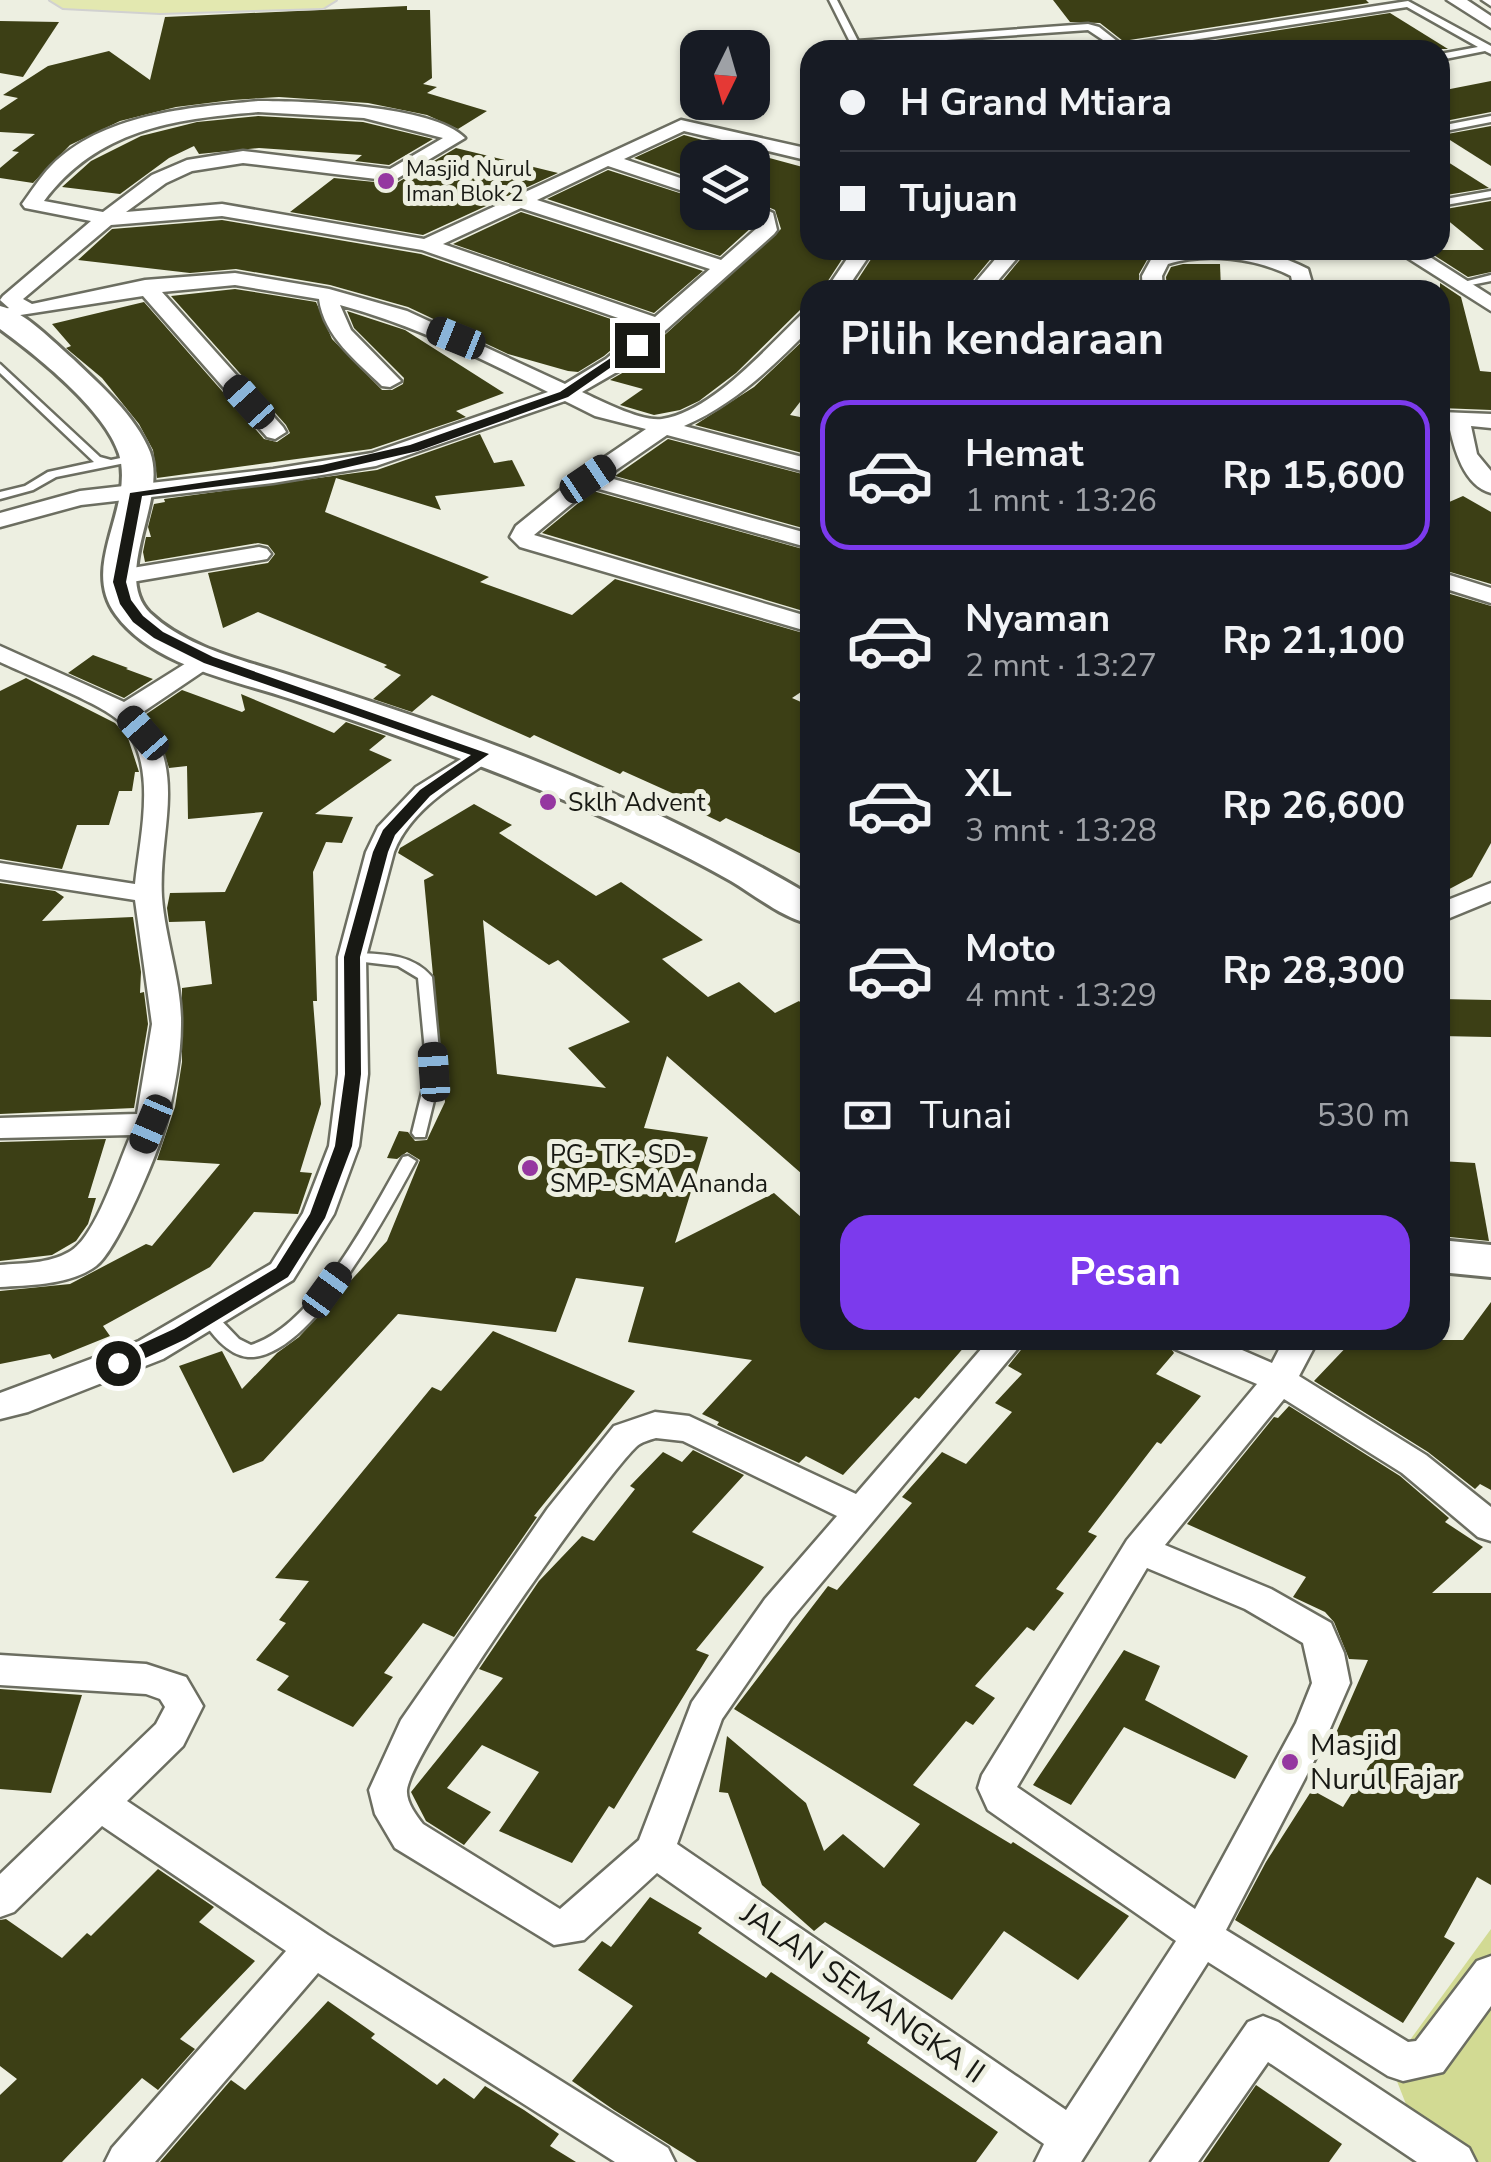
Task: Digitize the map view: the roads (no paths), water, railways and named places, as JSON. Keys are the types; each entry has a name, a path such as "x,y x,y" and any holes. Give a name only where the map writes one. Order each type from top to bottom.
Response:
{"main road":[{"path":"63,0 160,5 322,0"}],"street":[{"path":"1454,0 1491,22"},
{"path":"7,314 10,300 110,219 159,179 202,162 242,157 393,175 455,140 456,136 381,114 326,105 261,106 155,121 96,142 66,164 32,204 110,219 222,210 426,245 660,326"},
{"path":"426,245 687,124 800,152"},
{"path":"608,160 680,184"},
{"path":"520,201 724,267"},
{"path":"0,520 80,498 126,471 273,476 376,459 564,394 614,364 768,230"},
{"path":"988,280 1005,260"},
{"path":"1153,280 1155,266 1168,260"},
{"path":"1271,260 1300,273 1302,280"},
{"path":"1421,260 1491,305"},
{"path":"7,314 145,286 235,279 329,295 400,315 456,338 564,394 636,420 666,424 800,463"},
{"path":"145,286 275,432"},
{"path":"329,295 329,310 337,327 390,382"},
{"path":"7,314 70,373 120,430 126,471 120,576 125,601 138,619 159,635 208,660 567,785 696,844 800,906"},
{"path":"800,327 746,381 706,408 666,424 588,479 524,532 524,540 800,622"},
{"path":"1491,422 1450,419 1466,455 1491,486"},
{"path":"588,479 800,538"},
{"path":"120,576 259,554"},
{"path":"1450,582 1491,596"},
{"path":"0,653 124,712 143,733 154,762 157,802 148,894 167,1024 151,1124 100,1242 84,1259 52,1272 0,1276"},
{"path":"124,712 208,660"},
{"path":"0,1406 151,1350 282,1272 333,1182 344,1146 353,1074 352,957 388,833 425,793 482,754"},
{"path":"0,871 148,894"},
{"path":"1450,909 1491,891"},
{"path":"0,1128 151,1124"},
{"path":"1450,1257 1491,1260"},
{"path":"860,1511 690,1429 655,1426 626,1435 560,1518 414,1731 388,1790 394,1814 409,1836 562,1928 570,1927 655,1850 706,1712 778,1609 999,1350"},
{"path":"1210,1350 1280,1380 1414,1464 1491,1528"},
{"path":"1296,1350 1280,1380 1140,1550 1001,1775 997,1788 1002,1798 1202,1936 1403,2062 1428,2058 1491,1974"},
{"path":"1064,2149 1202,1936 1313,1728 1331,1684 1318,1632 1258,1600 1140,1550"},
{"path":"0,1670 146,1679 173,1688 184,1706 178,1724 102,1805 0,1900"},
{"path":"102,1805 314,1948 653,2162"},
{"name":"JALAN SEMANGKA II","path":"655,1850 1064,2149"},
{"path":"127,2162 314,1948"},
{"path":"1172,2162 1263,2036 1454,2162"}],"lane":[{"path":"833,0 853,40"},
{"path":"1178,40 1404,4 1416,6 1490,49"},
{"path":"933,40 1077,27 1096,29 1110,40"},
{"path":"1450,55 1490,49"},
{"path":"1450,128 1491,119"},
{"path":"1450,201 1491,194"},
{"path":"1461,284 1491,278"},
{"path":"0,366 96,458 126,471"},
{"path":"0,496 30,488 52,474 126,471"},
{"path":"352,957 404,963 418,968 425,977 434,1072 420,1133"},
{"path":"209,1318 239,1348 252,1351 268,1346 327,1290 368,1235 408,1161"}],"place":[{"name":"Masjid Nurul Iman Blok 2","path":"386,181"},
{"name":"Sklh Advent","path":"548,802"},
{"name":"PG- TK- SD- SMP- SMA Ananda","path":"530,1168"},
{"name":"Masjid Nurul Fajar","path":"1290,1762"}]}
